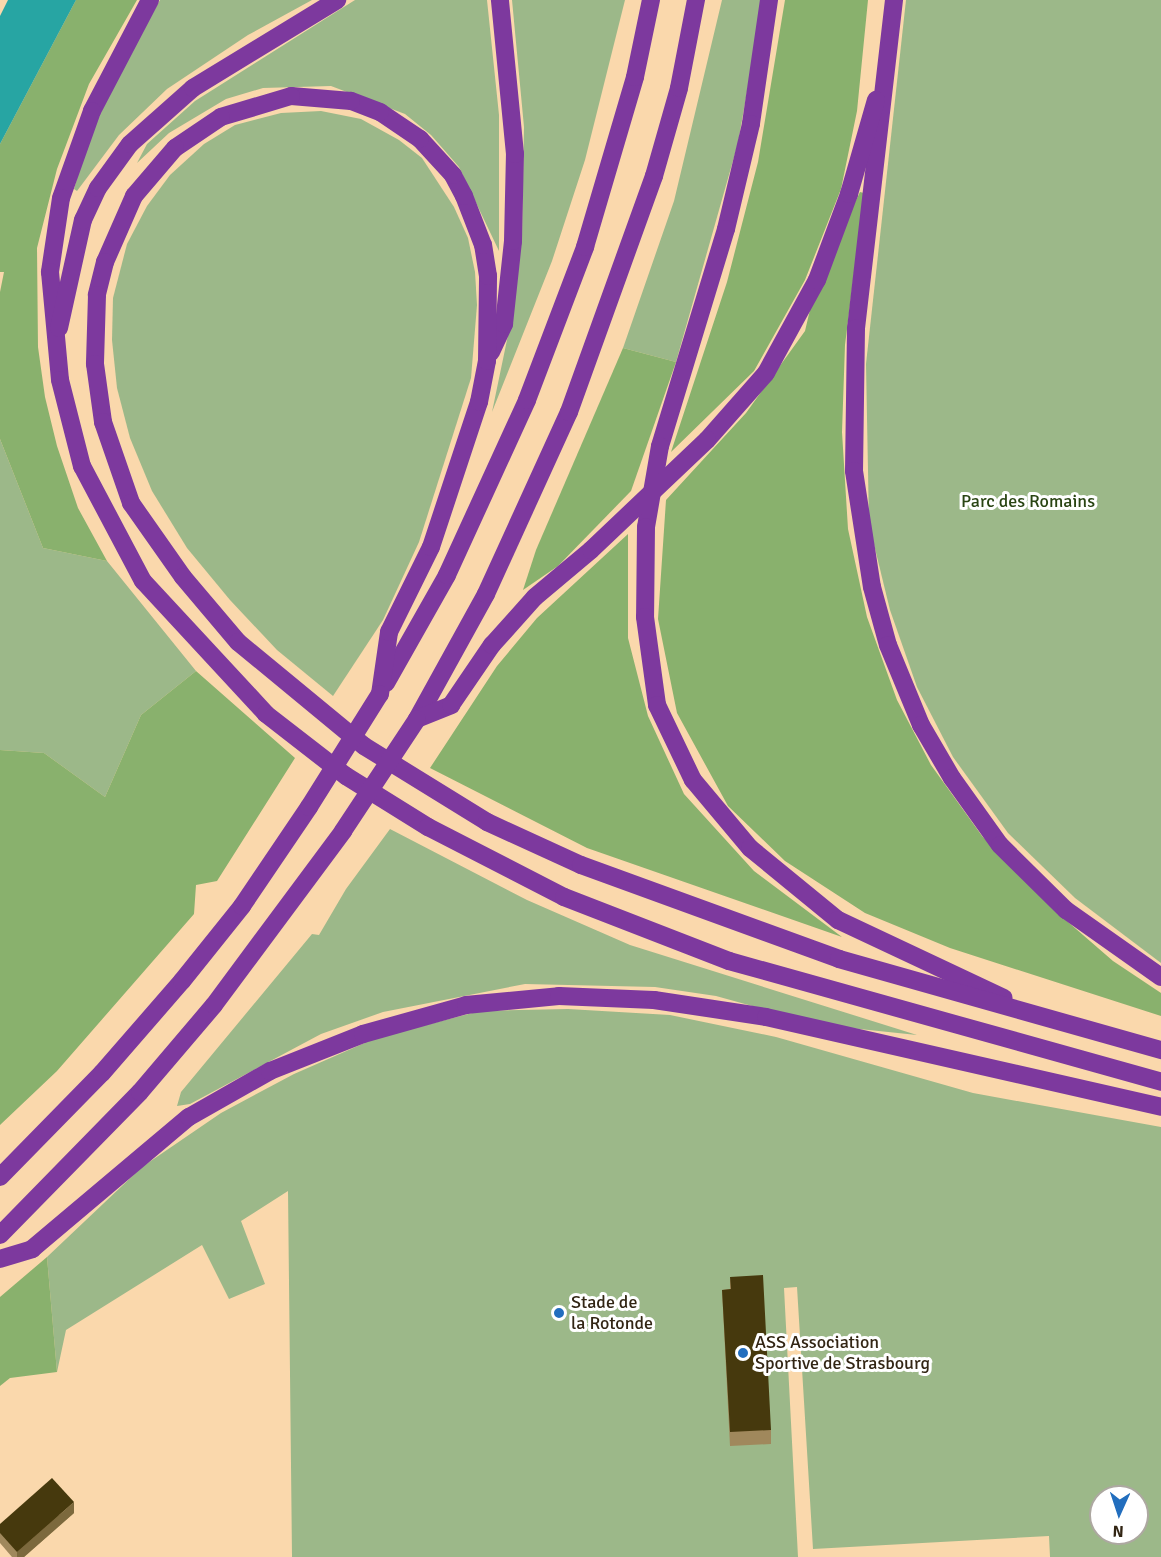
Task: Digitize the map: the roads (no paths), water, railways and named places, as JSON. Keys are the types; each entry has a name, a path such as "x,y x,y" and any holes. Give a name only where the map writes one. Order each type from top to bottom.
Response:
{"highway":[{"path":"150,0 92,111 62,198 50,272 60,380 82,466 143,581 266,714 346,776 428,827 564,897 729,961 1161,1082"},
{"path":"57,345 72,257 83,220 98,188 130,144 193,88 337,0"},
{"path":"487,362 504,324 513,230 515,154 500,0"},
{"path":"0,1177 102,1073 182,981 242,906 309,807 380,694 447,574 526,400 595,217 635,77 651,0"},
{"path":"0,1236 140,1092 214,1005 343,831 417,719 486,594 570,412 654,177 679,88 696,0"},
{"path":"769,0 751,124 726,229 660,446 646,527 645,617 657,705 693,780 750,848 829,913 1054,1022"},
{"path":"894,0 856,328 854,459 859,522 888,645 921,725 952,778 1000,845 1066,910 1161,977"},
{"path":"417,719 451,705 492,645 535,597 591,550 707,440 766,373 817,280 849,194 888,57"},
{"path":"380,694 389,632 431,547 479,402 487,362 490,309 483,244 453,175 437,155 402,125 351,101 321,95 291,96 246,106 221,117 174,148 134,195 105,262 97,296 95,364 103,422 131,503 183,577 238,642 364,746 487,822 581,866 839,959 1054,1022 1161,1050"},
{"path":"0,1259 32,1249 189,1117 270,1071 363,1034 466,1005 559,996 654,1000 766,1017 1161,1107"}],"water":[{"path":"8,0 76,0 0,144 0,16"}],"place":[{"name":"Stade de la Rotonde","path":"559,1313"},
{"name":"ASS Association Sportive de Strasbourg","path":"743,1353"}],"park label":[{"name":"Parc des Romains","path":"1028,501"}]}
